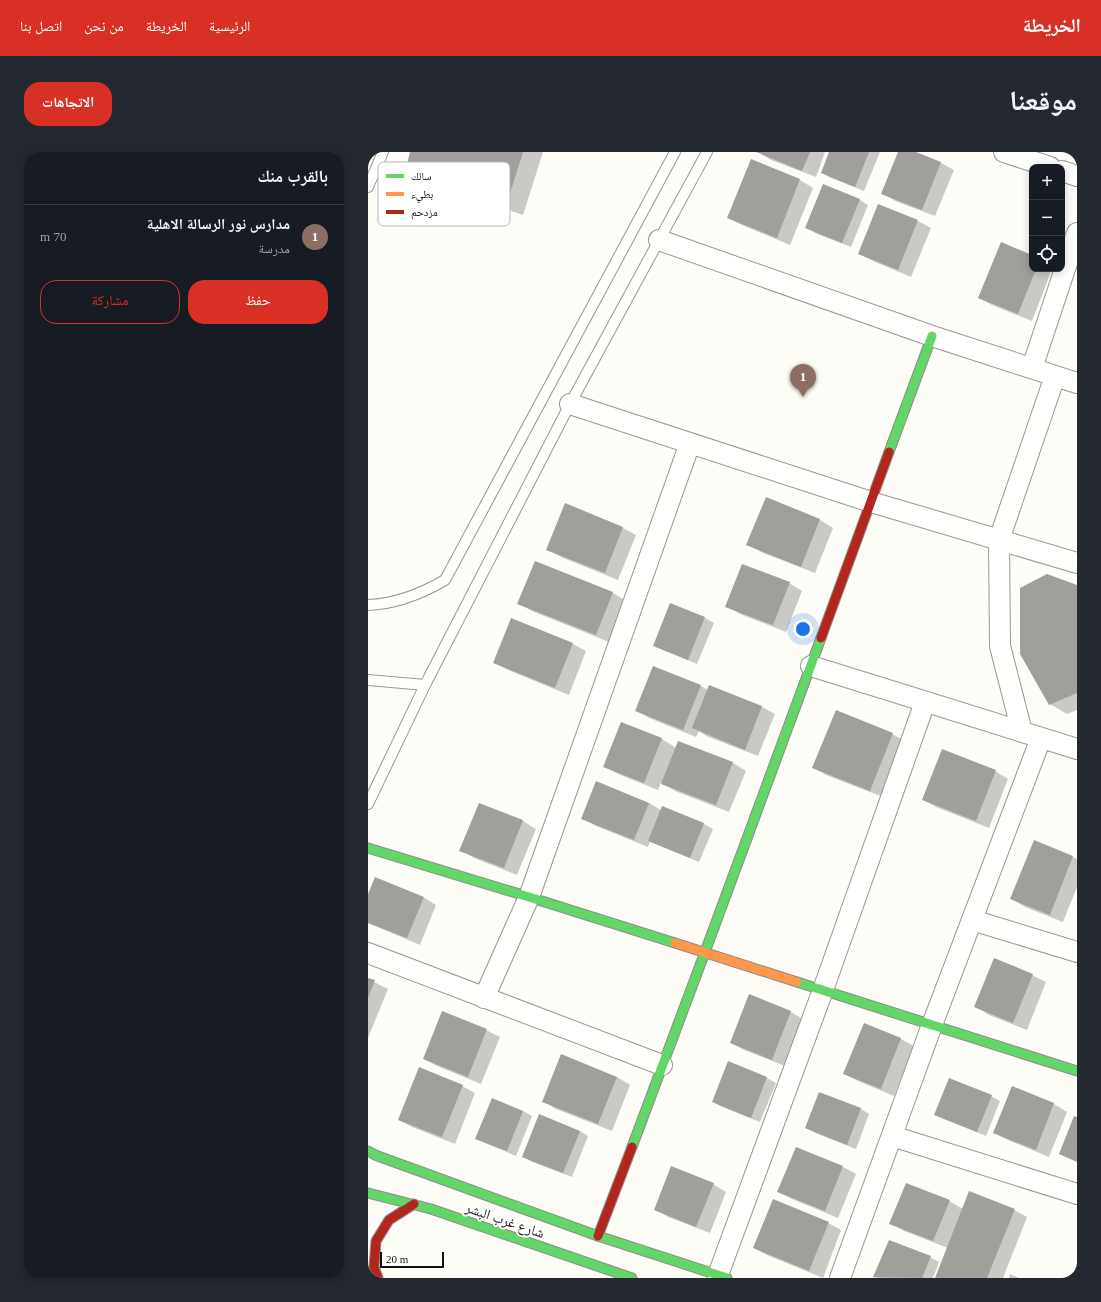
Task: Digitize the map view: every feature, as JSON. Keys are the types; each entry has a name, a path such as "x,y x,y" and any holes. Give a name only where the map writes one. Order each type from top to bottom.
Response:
{"street":[{"path":"1004,152 1041,164"},
{"path":"1065,172 1077,176"},
{"path":"1032,368 1077,233"},
{"path":"659,240 932,336 1077,383"},
{"path":"598,1236 705,952 932,336"},
{"path":"1022,732 1000,646 999,540 1055,376"},
{"path":"570,404 871,502 1077,563"},
{"path":"484,998 529,897 690,443"},
{"path":"811,666 1077,749"},
{"path":"368,1151 375,1156 598,1236 723,1277 925,702"},
{"path":"840,1278 932,1025 1041,738"},
{"path":"368,848 705,952 1077,1071"},
{"path":"972,920 1077,952"},
{"path":"368,953 662,1065"},
{"path":"892,1136 1077,1194"},
{"name":"شارع غرب البشر","path":"368,1193 431,1209 632,1278"},
{"path":"378,1278 374,1267 376,1241 389,1220 414,1204"}],"lane":[{"path":"379,162 383,152"},
{"path":"368,605 396,602 428,590 445,580 675,152"},
{"path":"368,804 425,685 570,404 707,152"},
{"path":"368,187 378,164"},
{"path":"368,680 425,685"}],"building":[{"path":"410,152 523,152 510,193 510,162 408,162"},
{"path":"756,152 810,152 802,171"},
{"path":"829,152 869,152 855,187 821,173"},
{"path":"898,152 916,152 941,162 922,210 881,194"},
{"path":"751,159 800,179 777,238 727,218"},
{"path":"823,184 860,199 842,243 805,228"},
{"path":"878,204 918,220 898,270 858,254"},
{"path":"1001,242 1029,254 1029,272 1035,272 1018,314 978,298"},
{"path":"766,497 820,519 801,567 746,545"},
{"path":"565,503 623,527 605,573 546,550"},
{"path":"535,561 613,592 596,635 517,604"},
{"path":"742,564 790,582 773,625 725,607"},
{"path":"1047,574 1077,585 1077,693 1049,705 1020,654 1020,588"},
{"path":"670,603 705,617 688,660 653,646"},
{"path":"511,618 573,643 555,688 493,663"},
{"path":"653,666 701,685 683,730 635,711"},
{"path":"709,685 762,706 745,750 692,728"},
{"path":"836,710 893,733 870,791 812,768"},
{"path":"621,722 662,738 644,783 603,767"},
{"path":"678,741 733,762 716,805 661,784"},
{"path":"942,749 996,770 976,821 922,800"},
{"path":"596,781 649,803 634,840 581,819"},
{"path":"479,803 523,820 504,868 459,851"},
{"path":"662,806 704,823 690,858 648,841"},
{"path":"1034,840 1073,856 1050,915 1010,899"},
{"path":"375,877 424,897 407,938 368,923 368,894"},
{"path":"994,958 1033,974 1013,1023 974,1007"},
{"path":"368,978 375,980 368,998"},
{"path":"749,994 791,1011 772,1060 730,1043"},
{"path":"442,1011 487,1029 468,1077 423,1059"},
{"path":"864,1023 901,1038 881,1089 843,1074"},
{"path":"561,1054 617,1077 598,1124 542,1102"},
{"path":"728,1061 767,1077 751,1118 712,1102"},
{"path":"419,1067 463,1085 442,1137 398,1120"},
{"path":"949,1078 992,1095 977,1132 934,1115"},
{"path":"1012,1086 1054,1103 1036,1150 993,1133"},
{"path":"819,1092 861,1108 847,1145 805,1128"},
{"path":"492,1098 523,1111 507,1151 475,1139"},
{"path":"539,1114 580,1131 563,1173 522,1157"},
{"path":"1074,1116 1077,1117 1077,1162 1059,1154"},
{"path":"796,1147 843,1166 825,1211 777,1192"},
{"path":"671,1166 714,1183 696,1227 654,1210"},
{"path":"906,1183 950,1200 933,1241 889,1224"},
{"path":"969,1191 1015,1209 987,1278 935,1278"},
{"path":"773,1199 829,1222 809,1271 753,1248"},
{"path":"889,1240 931,1256 922,1278 873,1277"}],"traffic: fast":[{"path":"889,452 932,336"},
{"path":"632,1147 821,638"},
{"path":"368,848 675,943"},
{"path":"797,982 1077,1071"},
{"path":"368,1151 375,1155 598,1236 727,1278"},
{"path":"368,1193 431,1209 632,1278"}],"traffic: slow":[{"path":"675,943 797,982"}],"traffic: jam":[{"path":"821,638 889,452"},
{"path":"598,1236 632,1147"},
{"path":"378,1278 374,1267 376,1241 389,1220 414,1204"}],"place":[{"name":"مدارس نور الرسالة الاهلية","path":"803,397"}]}
